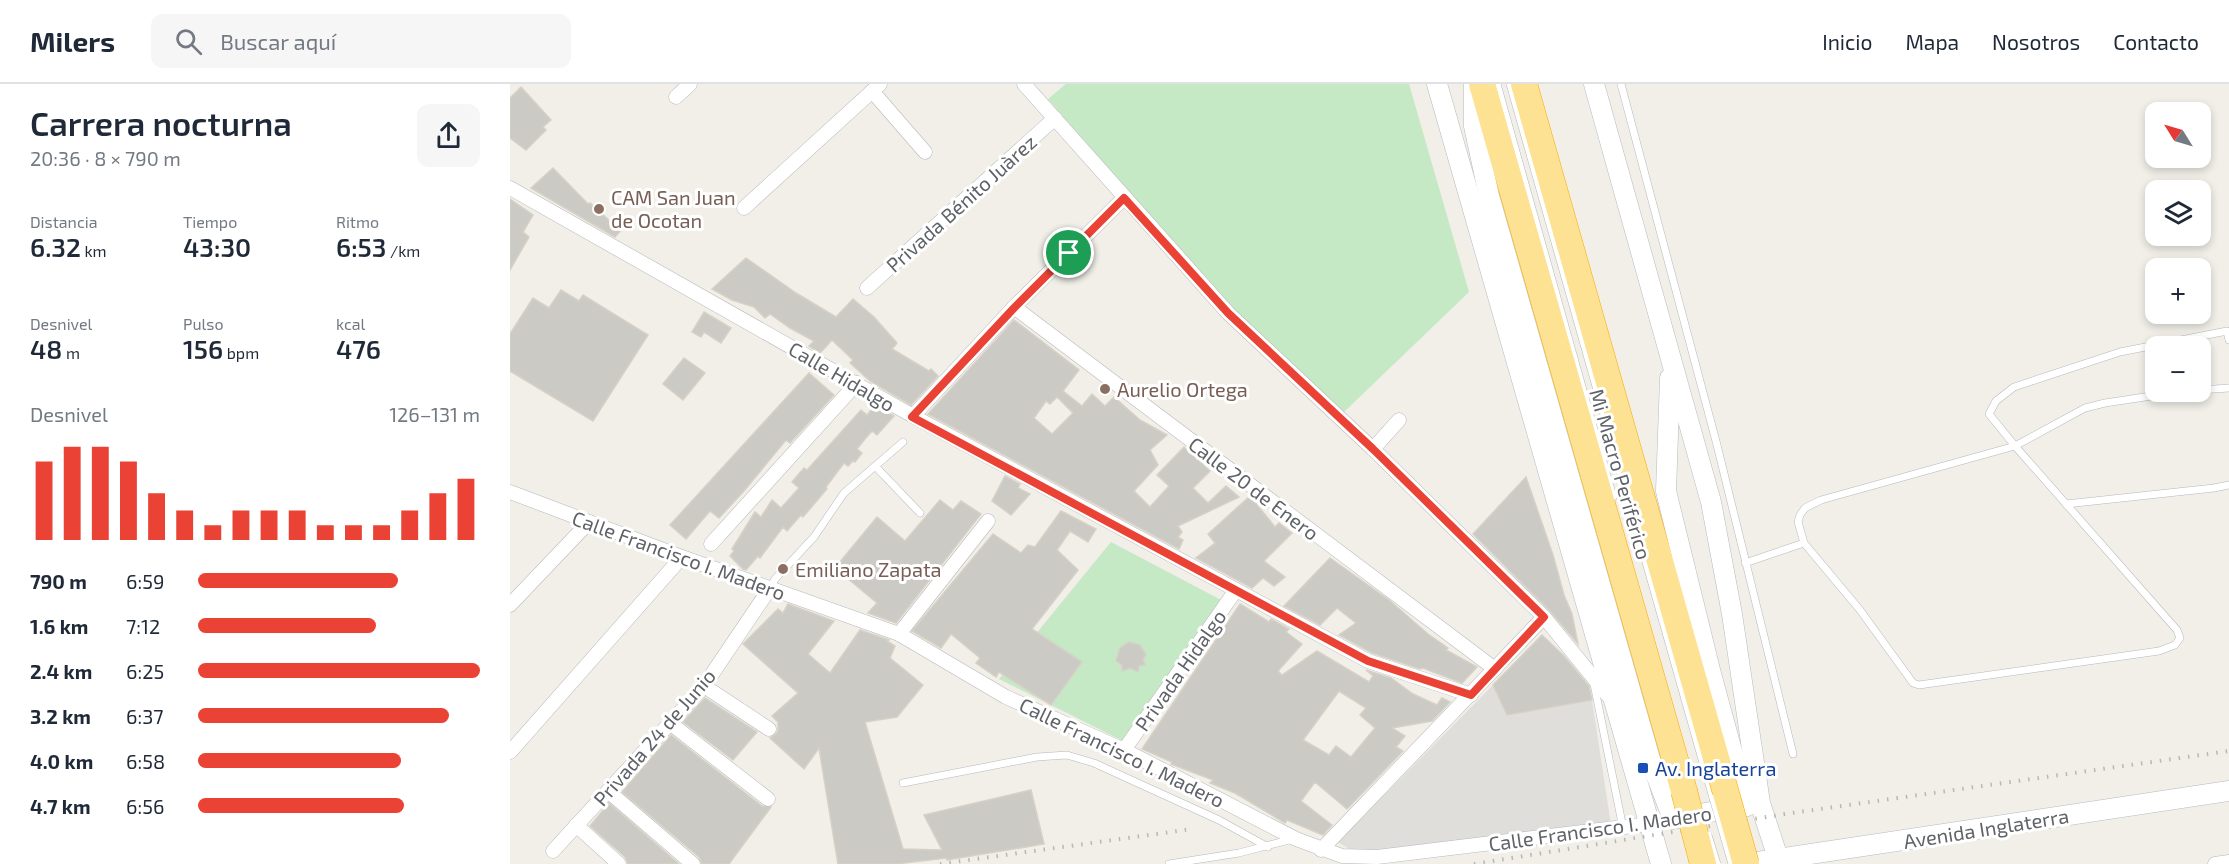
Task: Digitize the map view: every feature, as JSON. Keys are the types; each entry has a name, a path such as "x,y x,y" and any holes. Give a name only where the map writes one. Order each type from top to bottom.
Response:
{"highway":[{"path":"1482,84 1691,796 1703,864"},
{"path":"1524,84 1718,788 1745,864"}],"main road":[{"path":"1437,84 1661,864"},
{"path":"1474,84 1474,126 1489,196 1650,759 1673,819"},
{"path":"1594,84 1711,502 1721,548 1754,804"},
{"path":"1521,306 1524,387"},
{"path":"1671,361 1666,491 1711,674 1754,804 1779,861"},
{"name":"Avenida Inglaterra","path":"1745,864 1779,861 2229,791"},
{"name":"Calle Francisco I. Madero","path":"1649,824 1754,804"}],"street":[{"path":"676,97 690,84"},
{"path":"1024,84 1228,313 1373,449 1544,617 1617,706"},
{"path":"744,208 876,88 926,152"},
{"name":"Privada Bénito Juàrez","path":"867,288 1055,118"},
{"name":"Calle Hidalgo","path":"510,188 912,417 1368,661 1471,695"},
{"path":"912,417 1014,308 1124,198"},
{"name":"Calle 20 de Enero","path":"1014,308 1495,669"},
{"path":"711,544 857,384"},
{"path":"1373,449 1399,420"},
{"name":"Calle Francisco I. Madero","path":"510,492 682,557 899,634 1006,697 1124,750 1321,850 1342,856 1377,857 1649,824"},
{"path":"899,634 988,521"},
{"path":"510,605 589,522"},
{"path":"510,752 682,557"},
{"name":"Privada 24 de Junio","path":"553,851 704,686 770,588"},
{"name":"Privada Hidalgo","path":"1124,750 1236,590"},
{"path":"1321,850 1544,617"},
{"path":"704,686 769,729"},
{"path":"670,723 768,799"},
{"path":"608,791 693,864"},
{"path":"576,825 619,864"},
{"path":"2215,864 2229,862"}],"lane":[{"name":"Mi Macro Periférico","path":"1497,84 1615,505"},
{"name":"Mi Macro Periférico","path":"1510,84 1718,788 1732,864"},
{"path":"1621,84 1702,389 1793,754"},
{"path":"2145,397 2085,408 2015,446 1821,500 1805,508 1800,515 1798,522 1804,543 1860,610 1908,679 1919,685 2159,651 2175,645 2180,638 2177,630 2015,446 1989,414 1996,401 2014,387 2120,352 2227,331 2229,340"},
{"path":"2211,389 2229,388"},
{"path":"770,588 814,537 844,493 903,442"},
{"path":"875,466 920,513"},
{"path":"2066,504 2229,485"},
{"path":"1745,563 1804,543"},
{"path":"1592,675 1623,828"},
{"path":"903,783 1037,757 1067,755 1094,763 1219,820 1268,847"},
{"path":"1691,796 1717,864"},
{"path":"1169,864 1268,847 1296,838"}],"shaded area":[{"path":"1493,685 1507,715 1592,700 1611,825 1357,854 1338,842"}],"green space":[{"path":"1066,84 1409,84 1469,292 1344,412 1230,307 1048,99"},
{"path":"1111,542 1223,601 1125,742 999,679"}],"building":[{"path":"521,87 551,120 543,127 546,130 526,150 510,138 510,98"},
{"path":"553,168 588,204 590,203 611,222 614,219 623,228 615,237 531,188"},
{"path":"510,199 533,215 523,232 529,237 510,270"},
{"path":"746,258 796,293 836,317 853,299 874,317 897,343 892,349 929,371 931,369 938,376 911,405 870,381 850,363 853,360 832,340 820,353 809,346 814,341 770,314 765,318 754,307 732,300 712,289"},
{"path":"561,290 579,301 583,295 648,335 593,421 510,371 510,334 533,298 549,308"},
{"path":"704,312 731,328 721,343 704,332 701,337 692,332"},
{"path":"1014,320 1079,370 1063,391 1082,406 1092,394 1105,406 1114,397 1140,420 1167,435 1150,450 1158,465 1134,491 1150,507 1169,486 1157,475 1184,447 1210,471 1193,488 1208,503 1226,486 1239,497 1178,526 1182,532 1178,537 1183,540 1179,549 928,414","holes":["1057,397 1073,413 1052,434 1034,418 1046,401 1050,404"]},
{"path":"684,358 705,373 683,400 663,384"},
{"path":"809,373 834,395 790,443 786,440 719,518 710,511 686,539 670,525"},
{"path":"875,405 894,416 877,435 872,431 857,449 862,453 855,462 853,461 848,466 844,463 826,487 827,489 803,517 801,515 787,531 783,527 760,558 758,556 746,570 743,569 730,556 755,512 761,517 772,500 781,508 799,488 792,482 804,468 807,470 861,410 867,415"},
{"path":"1005,476 1020,484 1018,488 1030,494 1011,515 992,501"},
{"path":"1526,477 1572,614 1578,644 1550,611 1473,534"},
{"path":"1250,496 1275,527 1279,523 1292,533 1264,561 1285,577 1274,586 1263,578 1252,588 1196,558 1215,543 1208,534"},
{"path":"940,500 953,510 961,501 981,514 896,623 868,613 877,603 835,568 877,517 905,541"},
{"path":"1061,511 1096,529 1088,542 1070,531 1057,550 1078,570 1032,629 1082,662 1051,705 999,672 996,677 976,663 980,658 951,634 941,648 912,631 993,534 1021,553 1028,545 1035,547"},
{"path":"1330,558 1389,600 1448,648 1446,650 1477,667 1462,683 1423,668 1420,669 1372,653 1339,635 1356,623 1337,608 1320,625 1284,606"},
{"path":"788,604 834,621 808,654 830,673 860,630 889,640 887,641 895,646 890,658 923,685 897,717 865,722 903,849 942,850 924,815 1031,790 1044,844 947,860 946,858 896,864 838,864 819,748 804,769 770,738 778,730 778,722 772,716 798,693 743,644 778,609 783,613"},
{"path":"1240,604 1269,622 1271,619 1289,629 1286,632 1302,644 1278,671 1282,675 1317,651 1369,682 1373,676 1366,670 1391,678 1413,694 1437,705 1442,698 1450,702 1432,721 1392,728 1405,736 1396,747 1403,751 1347,809 1315,782 1301,801 1332,825 1323,835 1287,820 1285,823 1235,793 1210,783 1213,780 1171,764 1172,762 1142,749","holes":["1339,691 1366,708 1360,715 1375,728 1351,757 1336,746 1329,755 1303,740"]},
{"path":"1542,635 1564,656 1589,686 1592,700 1507,715 1493,685"},
{"path":"1129,642 1140,645 1146,655 1143,659 1145,665 1139,666 1138,672 1130,668 1122,671 1122,665 1116,661 1120,648"},
{"path":"705,698 757,732 733,760 683,722"},
{"path":"671,735 762,806 771,807 729,864 702,864 699,857 622,792"},
{"path":"609,803 679,864 628,864 625,857 590,826"}],"railway":[{"path":"1474,864 1785,814 2229,751"},
{"path":"940,864 1192,829"}],"place":[{"name":"CAM San Juan de Ocotan","path":"599,209"},
{"name":"Aurelio Ortega","path":"1105,389"},
{"name":"Emiliano Zapata","path":"783,569"},
{"name":"Av. Inglaterra","path":"1643,768"}],"route":[{"path":"1124,198 1228,313 1373,449 1544,617 1471,695 1368,661 912,417 1069,253 1124,198"}]}
